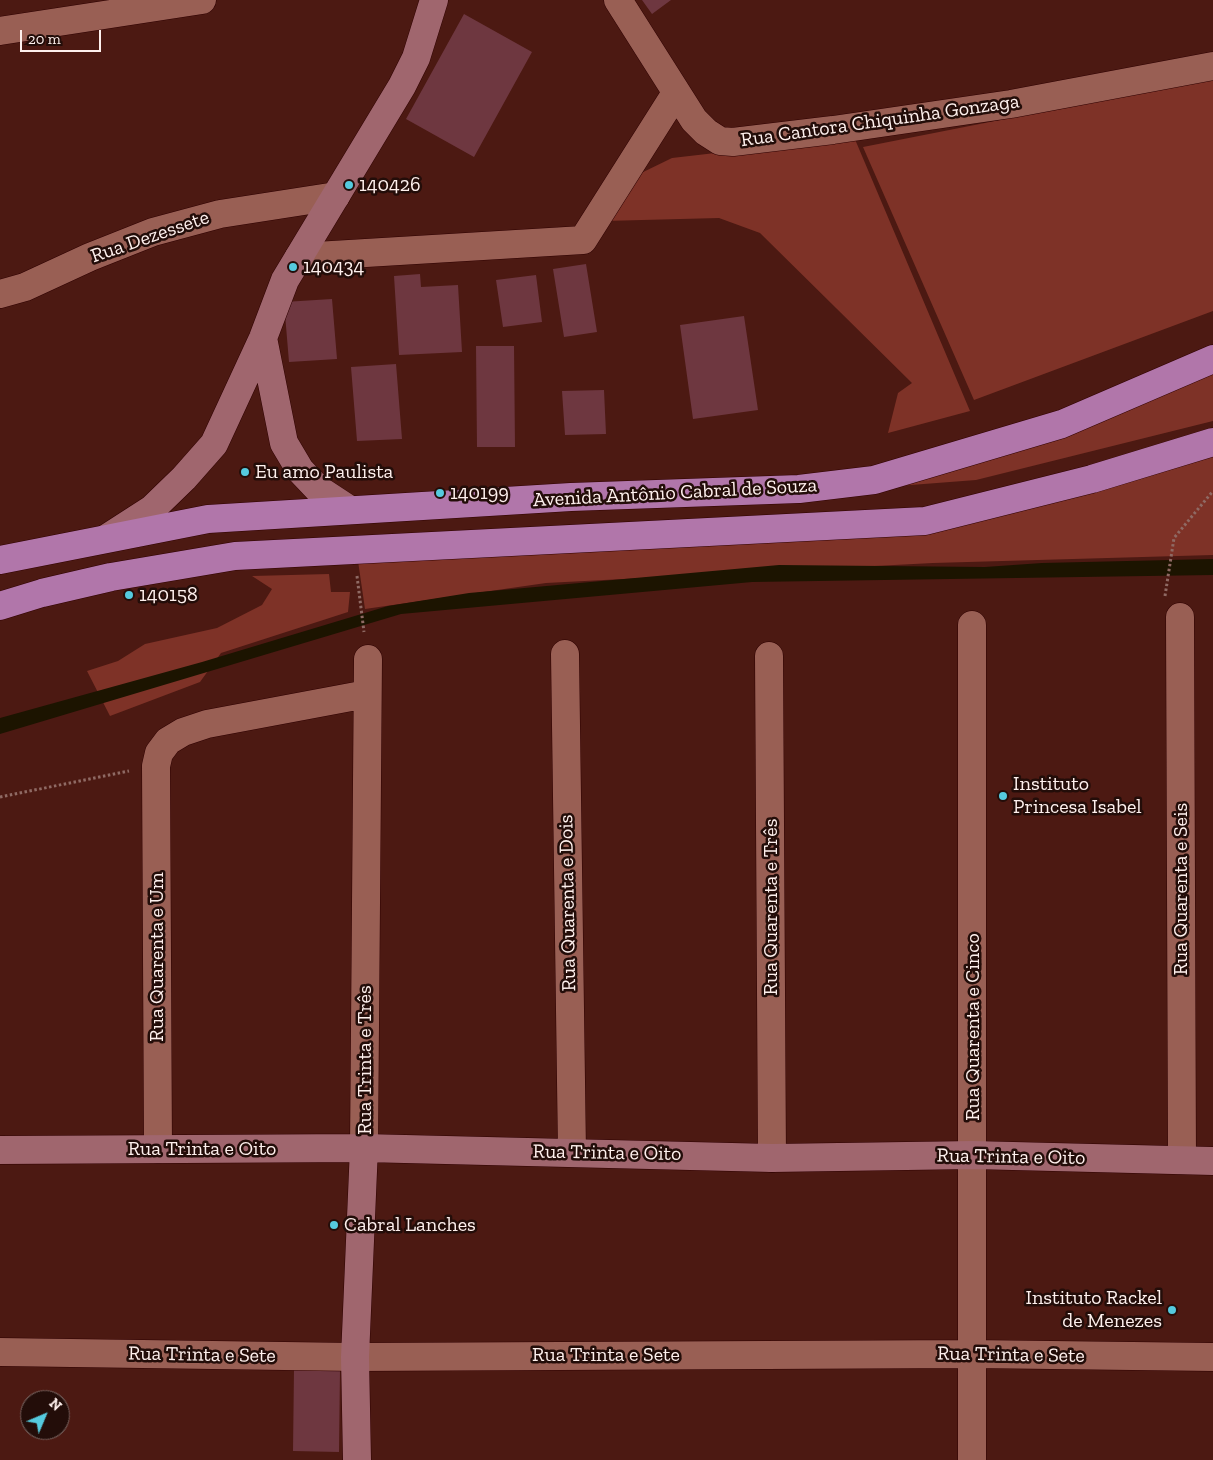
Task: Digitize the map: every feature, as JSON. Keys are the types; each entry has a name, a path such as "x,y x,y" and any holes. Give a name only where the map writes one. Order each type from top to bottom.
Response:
{"highway":[{"name":"Avenida Antônio Cabral de Souza","path":"0,560 208,519 571,497 799,489 874,480 1062,424 1213,359"},
{"name":"Avenida Antônio Cabral de Souza","path":"0,606 42,593 111,577 235,556 924,521 1092,479 1213,442"}],"street":[{"path":"0,31 202,0"},
{"path":"107,538 152,509 184,478 214,444 263,338 285,280 402,86 416,58 434,0"},
{"name":"Rua Cantora Chiquinha Gonzaga","path":"618,0 694,120 706,132 720,141 732,142 833,130 1011,104 1213,66"},
{"path":"299,257 583,240 676,93"},
{"name":"Rua Dezessete","path":"0,294 26,287 90,257 153,232 220,214 336,196"},
{"path":"263,338 284,443 300,470 318,489 350,510"},
{"name":"Rua Quarenta e Seis","path":"1180,617 1182,1160"},
{"name":"Rua Quarenta e Cinco","path":"972,624 972,1460"},
{"name":"Rua Trinta e Três","path":"357,1460 355,1357 364,1148 368,694 366,647"},
{"name":"Rua Quarenta e Dois","path":"565,654 572,1152"},
{"name":"Rua Quarenta e Três","path":"769,656 772,1158"},
{"path":"156,766 159,753 168,741 183,732 207,724 368,694"},
{"name":"Rua Quarenta e Um","path":"156,766 158,1149"},
{"name":"Rua Trinta e Oito","path":"0,1150 364,1148 772,1158 973,1155 1213,1161"},
{"name":"Rua Trinta e Sete","path":"0,1352 355,1357 971,1354 1213,1357"}],"path":[{"path":"1166,586 1174,538 1213,491"},
{"path":"358,588 366,647"},
{"path":"0,796 156,766"}],"shaded area":[{"path":"1213,78 1213,311 974,400 863,147"},
{"path":"854,137 970,411 888,433 898,393 912,383 760,233 719,218 604,221 635,176 672,158"},
{"path":"1213,355 1213,421 976,480 898,486"},
{"path":"1213,448 1213,555 933,563 546,583 365,609 358,561 923,529"},
{"path":"1213,559 1213,575 752,582 401,614 0,734 0,718 202,662 388,606 469,593 779,565 985,567 1042,563"},
{"path":"329,574 331,592 350,592 348,612 221,653 200,682 110,716 87,671 118,661 145,644 217,628 262,605 272,589 252,576"}],"building":[{"path":"642,0 671,0 652,14"},
{"path":"464,14 532,52 474,157 406,119"},
{"path":"586,264 597,332 564,337 553,269"},
{"path":"420,274 421,287 458,285 462,352 399,355 394,276"},
{"path":"536,275 542,322 503,327 496,280"},
{"path":"332,299 337,359 289,362 284,302"},
{"path":"744,316 758,410 693,419 680,325"},
{"path":"476,346 514,346 515,447 477,447"},
{"path":"396,364 402,439 357,441 351,367"},
{"path":"604,390 606,434 565,435 562,391"},
{"path":"294,1369 340,1370 339,1452 293,1451"}],"place":[{"name":"140426","path":"349,185"},
{"name":"140434","path":"293,267"},
{"name":"Eu amo Paulista","path":"245,472"},
{"name":"140199","path":"440,493"},
{"name":"140158","path":"129,595"},
{"name":"Instituto Princesa Isabel","path":"1003,796"},
{"name":"Cabral Lanches","path":"334,1225"},
{"name":"Instituto Rackel de Menezes","path":"1172,1310"}]}
